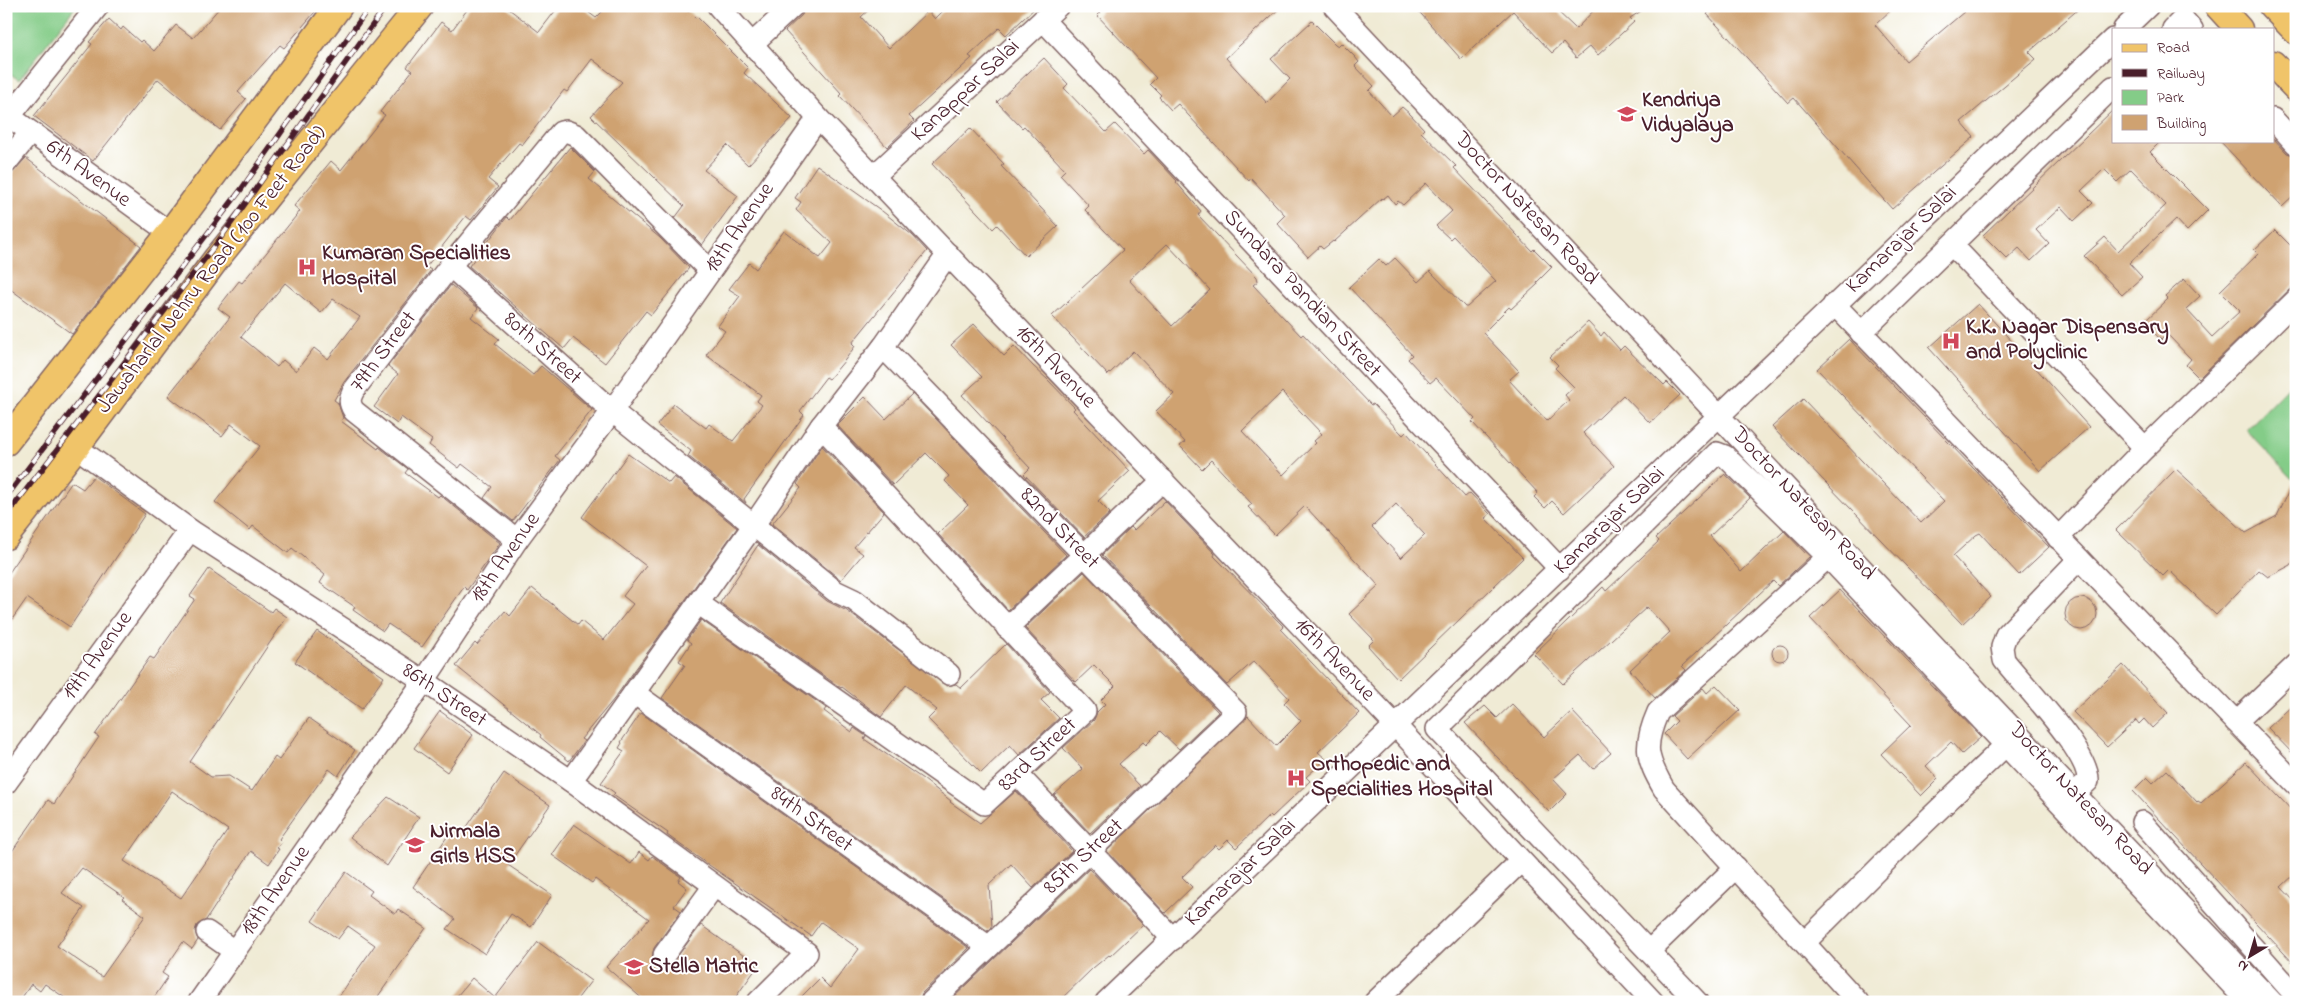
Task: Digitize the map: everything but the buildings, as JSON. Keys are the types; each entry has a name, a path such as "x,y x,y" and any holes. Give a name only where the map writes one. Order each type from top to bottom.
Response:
{"main road":[{"path":"6,442 170,233 339,6"},
{"name":"Jawaharlal Nehru Road (100 Feet Road)","path":"6,536 76,447 217,258 420,6"},
{"path":"2218,6 2238,28"},
{"path":"2272,6 2296,31"},
{"path":"2274,65 2296,88"}],"street":[{"path":"8,116 98,6"},
{"name":"16th Avenue","path":"718,6 818,118 1395,725 1642,998"},
{"path":"752,44 793,6"},
{"name":"Doctor Natesan Road","path":"1334,6 1720,416 2012,740 2074,794 2272,1002"},
{"path":"2125,28 2148,6"},
{"name":"Kanappar Salai","path":"874,176 1050,13"},
{"name":"Sundara Pandian Street","path":"1050,13 1560,568"},
{"path":"2174,28 2183,19 2191,28"},
{"name":"Kamarajar Salai","path":"1106,1002 2112,40"},
{"path":"1861,333 1953,246 2112,88"},
{"name":"6th Avenue","path":"8,116 170,233"},
{"name":"18th Avenue","path":"199,1002 424,681 518,540 612,411 818,118"},
{"path":"2274,121 2296,144"},
{"name":"79th Street","path":"518,540 354,411 350,405 350,398 354,390 450,266 561,132 566,131 576,135 710,271"},
{"path":"6,163 30,133"},
{"path":"1953,246 2145,448"},
{"path":"571,781 753,526 821,426 882,347 948,254"},
{"name":"80th Street","path":"450,266 612,411 835,591 854,600 949,674"},
{"path":"1834,304 2296,784"},
{"path":"2058,538 2145,448 2291,313"},
{"name":"82nd Street","path":"882,347 1236,712"},
{"name":"83rd Street","path":"698,603 984,804 1085,711 821,426"},
{"name":"86th Street","path":"76,447 190,530 424,681 571,781 807,953 758,1002"},
{"path":"1697,1002 1437,729 1717,452 1725,456 2012,740 2248,1002"},
{"path":"1007,628 1163,480"},
{"name":"19th Avenue","path":"6,782 190,530"},
{"path":"1828,557 1658,712 1650,730 1648,758 1664,789 1858,1002"},
{"path":"2074,794 2088,780 2088,775 2077,749 2004,660 2002,647 2006,635 2079,559"},
{"path":"2236,722 2296,665"},
{"name":"84th Street","path":"634,692 988,947"},
{"name":"85th Street","path":"931,1002 1236,712"},
{"path":"1805,942 1909,838 2012,740"},
{"path":"1017,774 1173,940"},
{"path":"2142,822 2296,996"},
{"path":"1375,1002 1520,862"},
{"path":"1649,951 1736,868"},
{"path":"664,955 714,886"},
{"path":"207,932 234,951"}],"green space":[{"path":"6,6 76,6 19,80 6,71"},
{"path":"2296,379 2296,482 2246,430"}],"railway":[{"path":"6,497 240,191 370,6"},
{"path":"6,516 217,243 386,6"}],"place":[{"name":"Kendriya Vidyalaya","path":"1627,114"},
{"name":"Kumaran Specialities Hospital","path":"307,267"},
{"name":"K.K. Nagar Dispensary and Polyclinic","path":"1951,341"},
{"name":"Orthopedic and Specialities Hospital","path":"1296,778"},
{"name":"Nirmala Girls HSS","path":"415,845"},
{"name":"Stella Matric","path":"634,967"}]}
